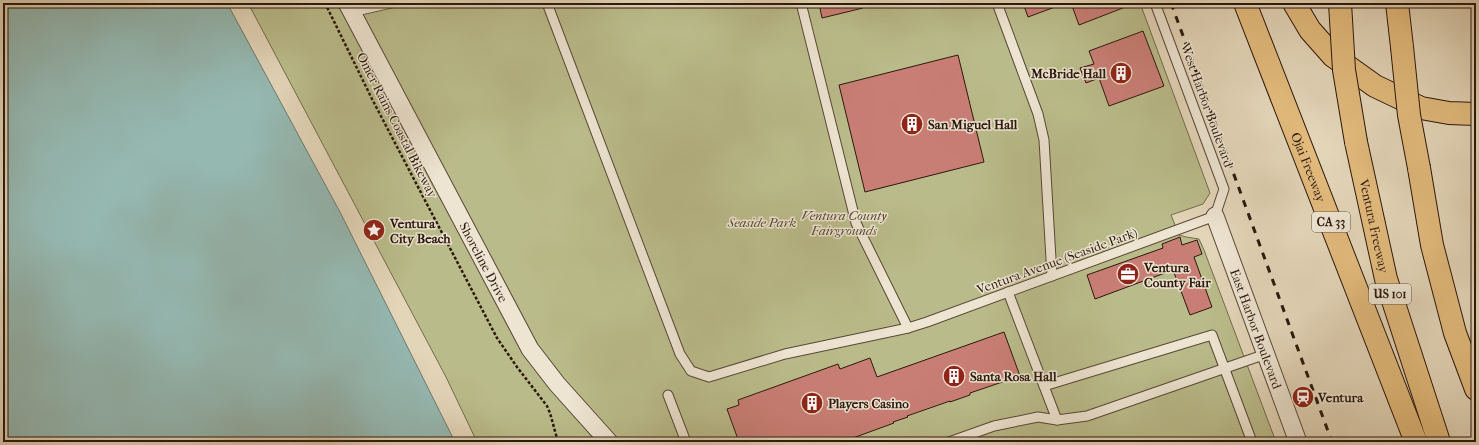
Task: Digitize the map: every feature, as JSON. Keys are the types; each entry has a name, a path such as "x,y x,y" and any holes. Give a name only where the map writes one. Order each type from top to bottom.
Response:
{"highway":[{"name":"Ojai Freeway","path":"1246,3 1416,442"},
{"path":"1294,3 1310,30 1333,56 1374,86 1421,108 1449,113 1476,114"},
{"name":"Ventura Freeway","path":"1340,3 1344,70 1356,142 1386,279 1439,442"},
{"path":"1397,3 1409,115 1420,168 1432,245 1455,333 1476,388"}],"street":[{"name":"Shoreline Drive","path":"349,7 530,349 557,384 609,442"},
{"name":"East Harbor Boulevard","path":"1215,216 1298,442"}],"lane":[{"path":"349,7 391,3"},
{"name":"Ventura Avenue (Seaside Park)","path":"547,3 680,354 692,371 709,377 785,354 908,328 1215,216"},
{"path":"801,3 856,223 908,328"},
{"path":"998,3 1038,114 1044,140 1052,276"},
{"name":"West Harbor Boulevard","path":"1155,3 1224,189 1215,216"},
{"path":"1008,292 1057,420"},
{"path":"1044,386 1212,335 1252,442"},
{"path":"949,442 994,426 1038,417 1057,420 1087,416 1266,354"},
{"path":"668,395 686,442"}],"path":[{"name":"Omer Rains Coastal Bikeway","path":"325,3 372,100 497,338 547,406 558,442"}],"green space":[{"name":"Ventura County Fairgrounds","path":"248,3 1140,3 1210,193 1203,204 1171,215 1179,235 1199,239 1276,442 477,442 446,377"}],"water":[{"path":"3,3 227,3 341,214 455,442 3,442"}],"building":[{"path":"819,3 862,3 863,8 822,18"},
{"path":"1023,3 1063,3 1063,4 1028,17"},
{"path":"1071,3 1133,3 1133,4 1079,25"},
{"name":"McBride Hall","path":"1143,31 1164,86 1109,106 1099,78 1086,83 1080,68 1094,64 1089,51"},
{"name":"San Miguel Hall","path":"958,55 984,162 865,192 839,85"},
{"path":"1180,237 1182,245 1197,240 1202,254 1194,257 1212,307 1190,315 1173,270 1095,299 1087,275 1163,248 1162,244"},
{"path":"1004,332 1020,376 970,393 970,395 907,416 908,417 893,422 894,423 842,442 739,442 727,409 739,405 738,400 838,364 840,369 870,358 877,377"}],"railway":[{"path":"1171,3 1332,442"}],"place":[{"name":"McBride Hall","path":"1121,73"},
{"name":"San Miguel Hall","path":"912,124"},
{"name":"Ventura City Beach","path":"374,230"},
{"name":"Ventura County Fair","path":"1128,274"},
{"name":"Santa Rosa Hall","path":"954,376"},
{"name":"Ventura","path":"1303,397"},
{"name":"Players Casino","path":"812,403"}],"park label":[{"name":"Seaside Park","path":"762,222"}]}
